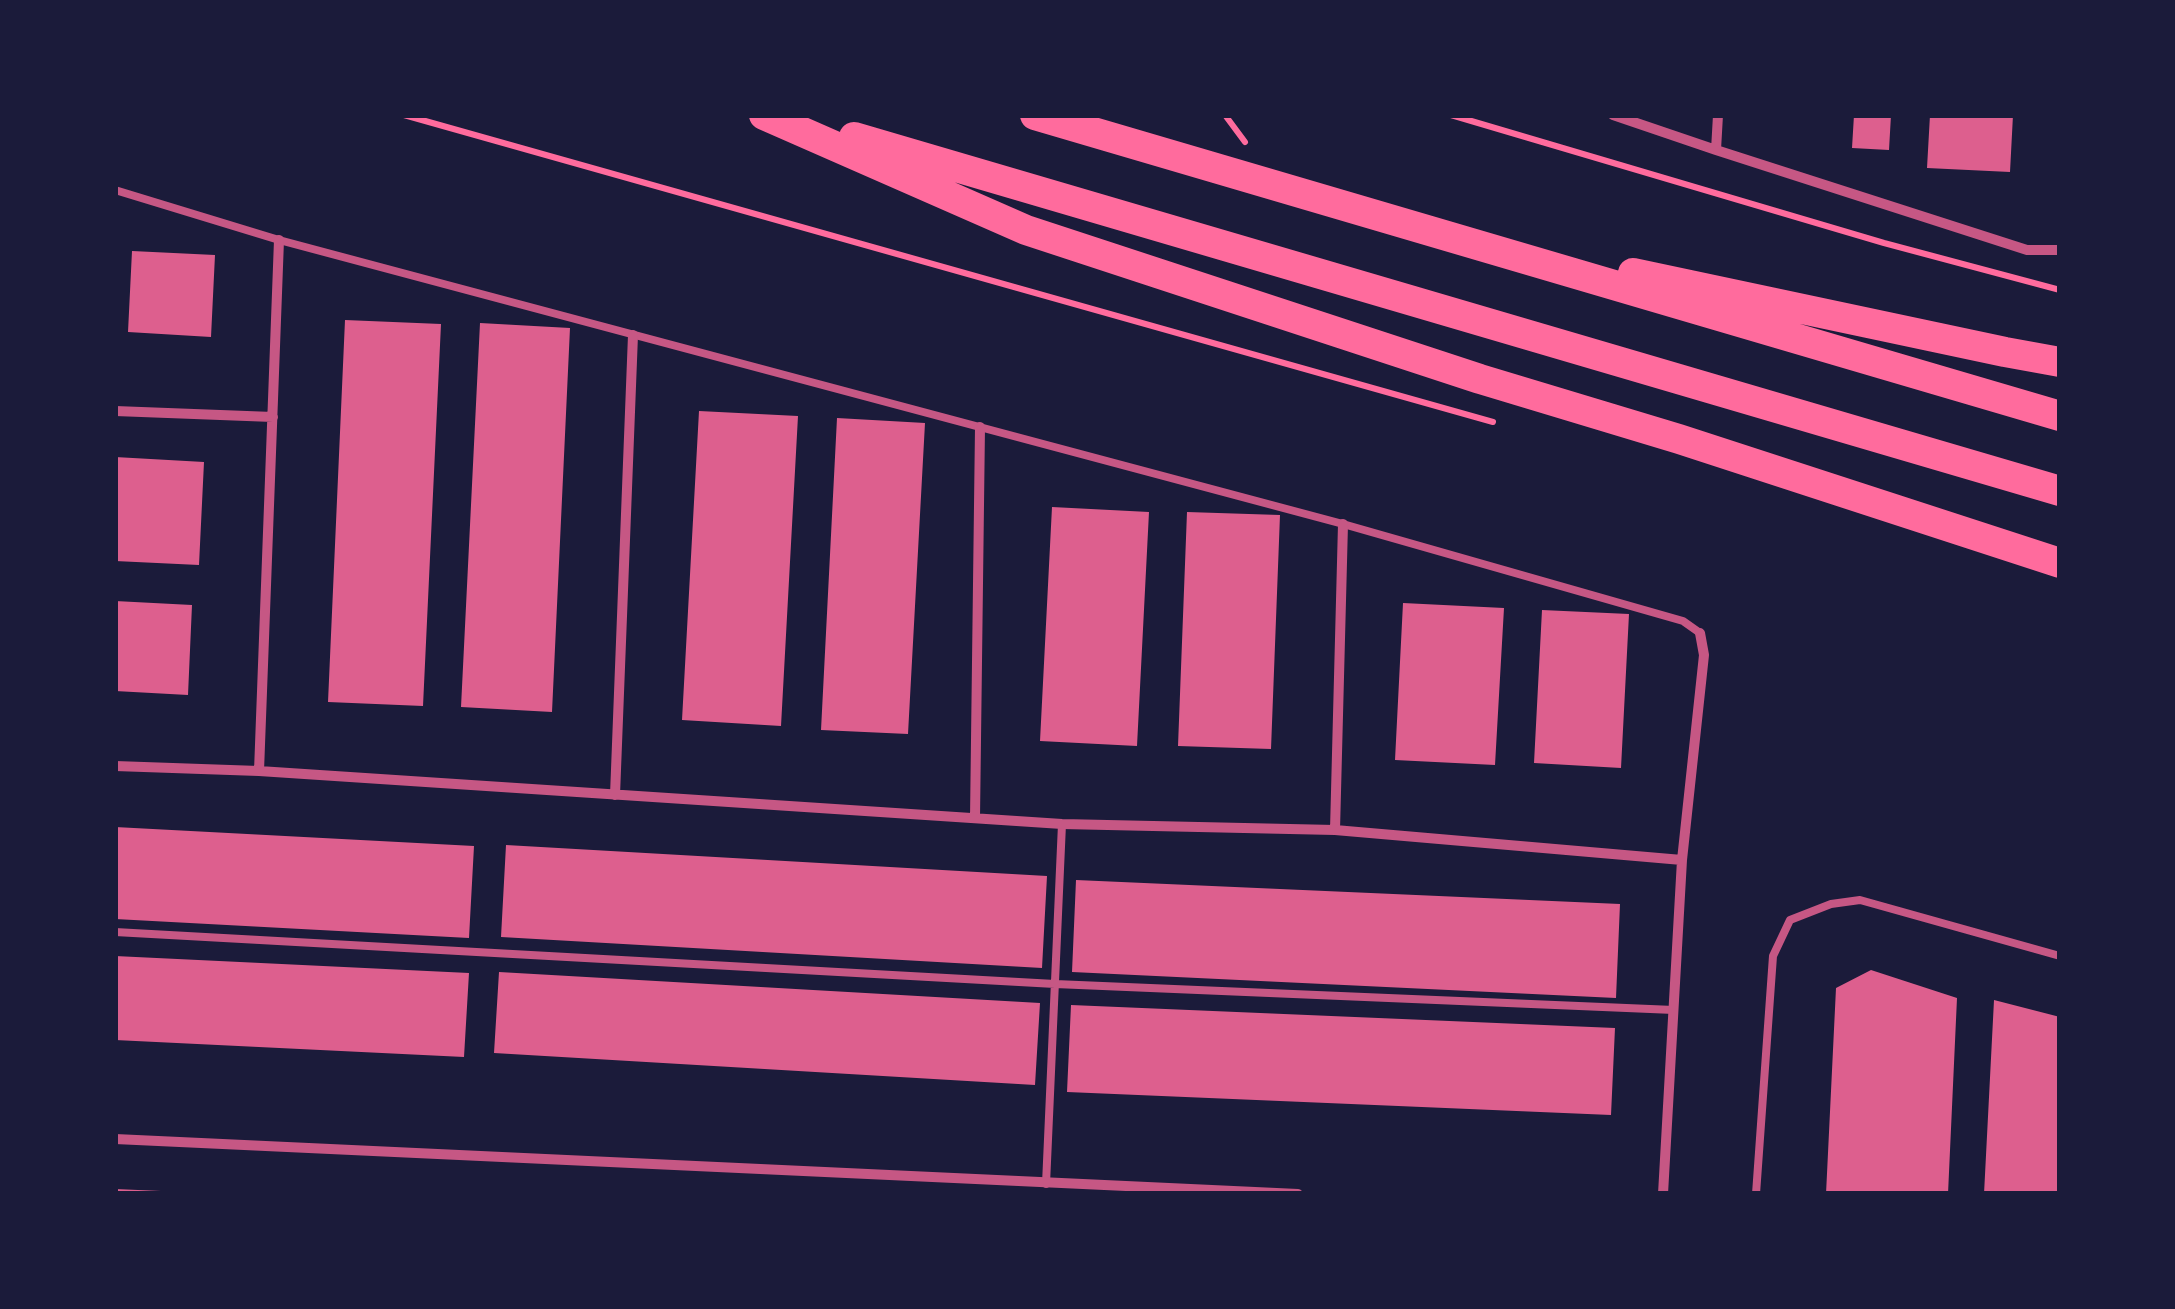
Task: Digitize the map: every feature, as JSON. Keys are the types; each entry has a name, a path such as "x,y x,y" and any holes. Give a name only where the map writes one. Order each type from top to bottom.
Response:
{"highway":[{"path":"764,115 1026,230 2060,563"},
{"path":"778,115 2060,491"},
{"path":"1035,115 2060,416"},
{"path":"1429,231 2060,362"}],"street":[{"path":"1613,115 2027,250 2060,250"},
{"path":"1716,150 1718,115"},
{"path":"259,772 278,240"},
{"path":"615,794 634,334"},
{"path":"115,412 273,418"},
{"path":"975,818 980,427"},
{"path":"1335,830 1343,524"},
{"path":"1663,1194 1682,860 1704,655 1700,633"},
{"path":"115,766 1062,824 1335,830 1682,860"},
{"path":"115,1139 1298,1194"}],"lane":[{"path":"115,190 278,240 1343,524 1683,621 1700,633"},
{"path":"1046,1184 1062,824"},
{"path":"1756,1194 1773,956 1790,920 1831,904 1860,900 2060,956"},
{"path":"115,932 1055,984 1674,1010"}],"path":[{"path":"404,115 1510,427"},
{"path":"1451,115 1812,222 2060,290"}],"building":[{"path":"1854,115 1891,115 1889,150 1852,148"},
{"path":"1930,115 2013,115 2010,172 1927,168"},
{"path":"132,251 215,255 211,337 128,332"},
{"path":"345,320 441,324 423,706 328,702"},
{"path":"480,323 570,328 552,712 461,707"},
{"path":"699,411 798,416 781,726 682,720"},
{"path":"837,418 925,423 908,734 821,730"},
{"path":"115,457 204,462 199,565 115,561"},
{"path":"1052,507 1149,512 1137,746 1040,741"},
{"path":"1187,512 1280,515 1271,749 1178,746"},
{"path":"115,601 192,605 188,695 115,691"},
{"path":"1403,603 1504,608 1495,765 1395,760"},
{"path":"1542,610 1629,614 1621,768 1534,763"},
{"path":"115,827 474,846 469,938 115,919"},
{"path":"506,845 1047,876 1042,968 501,937"},
{"path":"1076,880 1620,904 1616,998 1072,972"},
{"path":"115,956 469,973 464,1057 115,1040"},
{"path":"1871,970 1957,998 1948,1194 1826,1194 1836,988"},
{"path":"499,972 1040,1003 1035,1085 494,1053"},
{"path":"1994,1000 2060,1017 2060,1194 1984,1194"},
{"path":"1071,1005 1615,1028 1611,1115 1067,1092"},
{"path":"115,1189 161,1191 161,1194 115,1194"}]}
